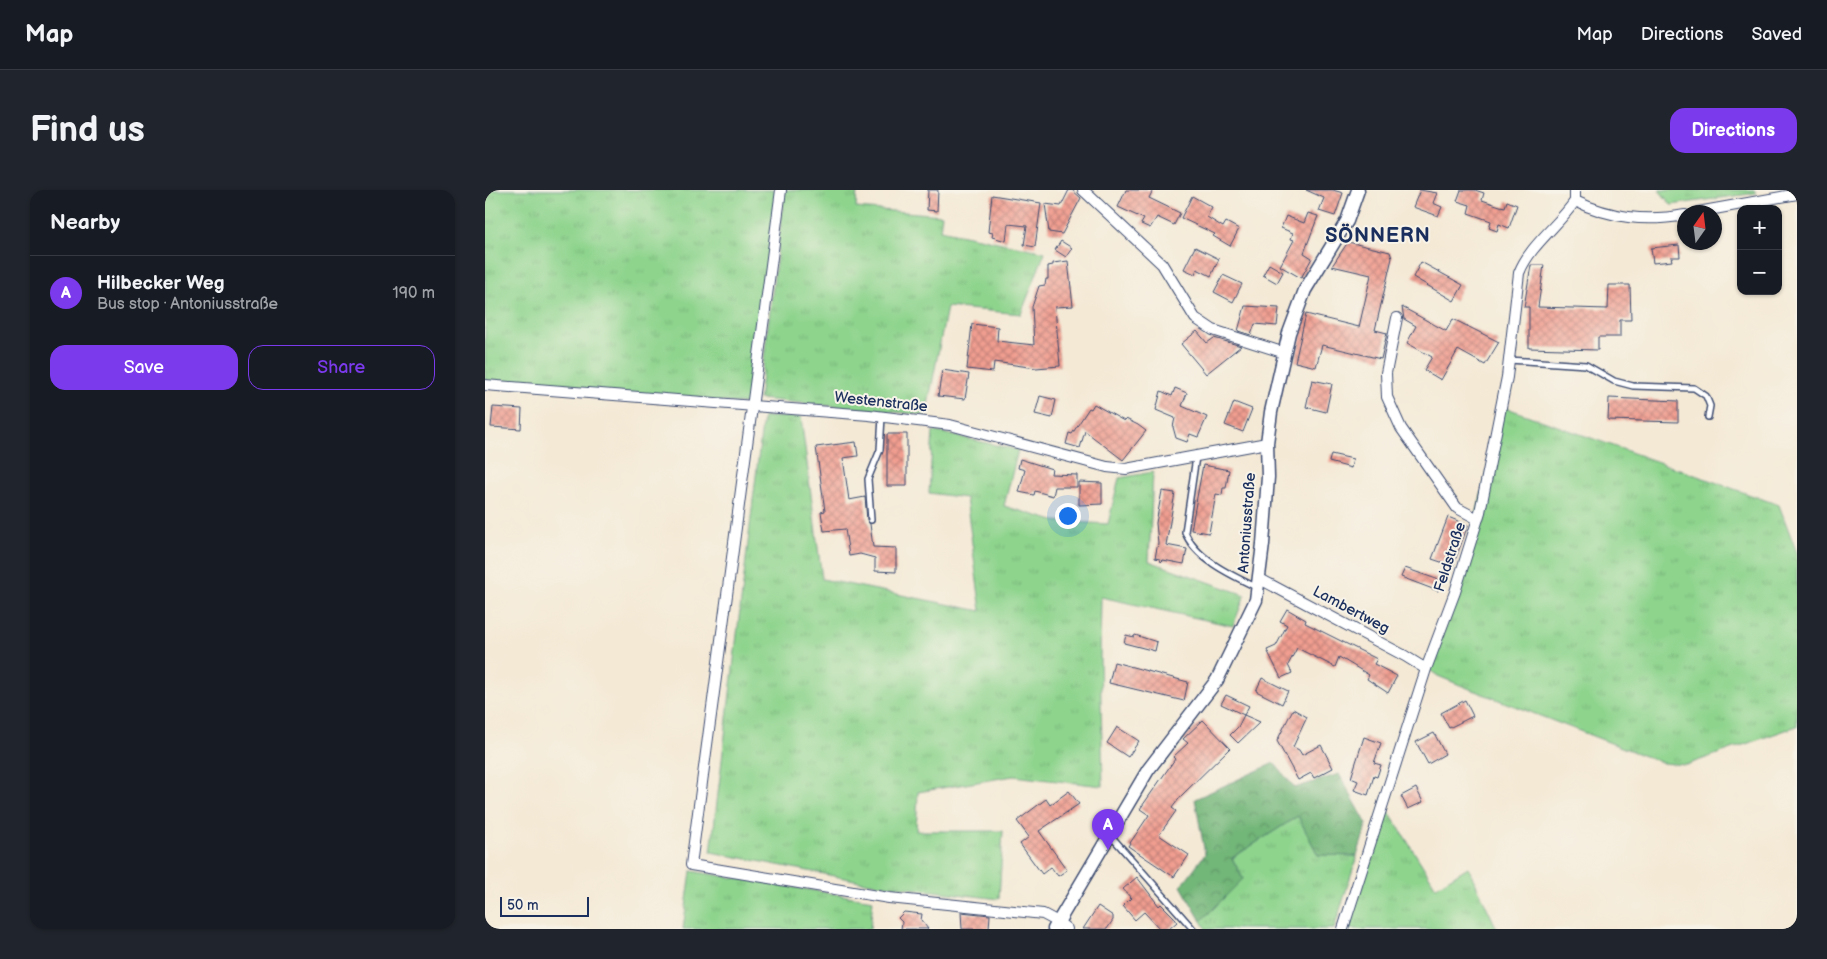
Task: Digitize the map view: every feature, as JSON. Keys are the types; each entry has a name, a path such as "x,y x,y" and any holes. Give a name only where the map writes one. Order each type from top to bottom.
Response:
{"street":[{"path":"781,190 691,865 889,898 1043,914 1060,927"},
{"path":"1083,190 1162,264 1195,318 1213,330 1285,352"},
{"name":"Antoniusstraße","path":"1060,927 1109,834 1147,770 1217,680 1256,600 1268,477 1267,443 1271,412 1285,352 1297,309 1305,290 1347,221 1359,190"},
{"path":"1575,190 1575,201 1608,215 1627,218 1677,216"},
{"path":"1722,208 1797,194"},
{"name":"Feldstraße","path":"1343,929 1426,669 1455,592 1478,519 1509,360 1517,287 1524,260 1566,214 1575,201"},
{"path":"1397,318 1386,373 1387,397 1401,428 1457,508 1478,519"},
{"name":"Westenstraße","path":"485,385 882,417 950,425 1107,467 1126,469 1267,443"},
{"name":"Lambertweg","path":"1259,584 1405,656 1426,669"}],"lane":[{"path":"1509,360 1586,365 1614,381 1633,386 1694,388 1706,396 1710,406 1708,417"},
{"path":"871,520 868,479 881,447 882,417"},
{"path":"1196,457 1185,532 1188,540 1208,560 1259,584"},
{"path":"1109,834 1193,929"}],"green space":[{"path":"485,190 778,190 750,404 485,383"},
{"path":"785,190 857,190 856,208 942,215 940,230 1045,252 1021,314 947,307 926,415 759,399"},
{"path":"1659,190 1754,190 1756,193 1671,205"},
{"path":"1504,407 1779,505 1797,553 1797,726 1686,765 1663,763 1470,689 1438,676 1427,668 1456,592"},
{"path":"763,417 801,417 822,579 981,611 966,498 929,493 933,431 1018,450 1004,506 1054,521 1108,524 1119,478 1153,472 1149,561 1245,595 1233,626 1101,597 1100,657 1103,786 1013,776 918,792 916,831 1003,831 999,899 875,884 711,852"},
{"path":"1274,763 1295,788 1339,774 1367,824 1357,856 1318,855 1298,816 1232,858 1243,879 1201,921 1181,886 1205,854 1195,799"},
{"path":"1386,807 1436,887 1468,867 1497,929 1348,929"},
{"path":"1298,816 1318,855 1357,856 1334,929 1206,929 1201,921 1243,879 1232,858"},
{"path":"691,871 873,900 870,929 683,929"}],"building":[{"path":"928,190 938,190 937,211 927,210"},
{"path":"1069,190 1072,190 1081,198 1062,234 1049,232 1045,204 1061,206"},
{"path":"1126,190 1153,190 1149,198 1180,213 1174,225 1157,217 1150,228 1141,224 1144,219 1118,207"},
{"path":"1306,190 1333,190 1343,193 1335,216 1319,211 1324,198"},
{"path":"1420,190 1437,193 1433,203 1442,207 1438,216 1413,207"},
{"path":"1461,190 1475,190 1484,193 1482,200 1500,206 1505,207 1507,201 1517,205 1509,228 1499,224 1497,231 1489,228 1491,221 1468,213 1470,205 1457,201"},
{"path":"992,195 1041,203 1035,247 1024,245 1027,226 1008,224 1006,241 992,237 993,233 988,232"},
{"path":"1192,196 1212,207 1207,217 1223,227 1226,222 1239,229 1230,246 1213,236 1215,234 1181,218"},
{"path":"1308,213 1318,216 1304,253 1312,258 1301,278 1280,266 1294,240 1291,239 1293,233 1281,228 1286,216 1304,223"},
{"path":"1061,241 1072,248 1066,257 1055,250"},
{"path":"1348,242 1390,252 1392,258 1375,330 1387,333 1381,359 1322,345 1316,367 1295,362 1306,314 1359,327 1371,275 1332,266"},
{"path":"1677,245 1680,257 1671,257 1672,261 1653,263 1651,248"},
{"path":"1195,247 1219,259 1211,276 1197,269 1195,274 1184,269"},
{"path":"1068,261 1073,306 1055,307 1060,366 1036,368 994,362 993,372 967,369 972,324 998,327 997,341 1034,345 1032,307 1039,286 1045,285 1046,279 1048,279 1048,266 1053,265 1053,263"},
{"path":"1421,262 1463,285 1454,301 1413,277"},
{"path":"1269,264 1283,272 1277,283 1263,275"},
{"path":"1531,265 1544,265 1538,307 1608,309 1609,285 1630,285 1631,320 1620,320 1620,337 1598,337 1598,350 1529,348 1529,307 1524,307"},
{"path":"1223,275 1242,284 1233,302 1214,292"},
{"path":"1245,306 1279,308 1277,326 1255,324 1251,335 1238,331"},
{"path":"1402,307 1446,331 1453,319 1499,342 1485,365 1458,350 1441,380 1424,370 1432,357 1407,343 1416,326 1404,319"},
{"path":"1197,331 1207,343 1214,338 1241,346 1206,374 1181,344"},
{"path":"942,370 969,374 965,399 938,396"},
{"path":"1312,380 1332,384 1326,412 1306,407"},
{"path":"1175,388 1187,393 1182,406 1207,417 1198,437 1190,434 1187,442 1176,438 1173,427 1175,418 1156,410 1161,391 1172,396"},
{"path":"1040,396 1056,400 1052,418 1035,414"},
{"path":"1609,398 1678,401 1678,422 1608,420"},
{"path":"1234,402 1252,409 1243,432 1225,425"},
{"path":"1094,404 1124,421 1126,419 1138,425 1146,431 1123,460 1085,431 1080,448 1066,444 1069,433 1072,434 1089,408 1091,409"},
{"path":"493,407 522,409 521,429 491,427"},
{"path":"887,434 907,434 907,486 887,486"},
{"path":"856,442 858,456 843,458 849,500 865,497 867,520 870,524 873,547 896,548 896,572 875,571 875,558 860,554 849,556 845,529 824,531 821,512 825,511 816,447"},
{"path":"1331,454 1353,459 1351,468 1329,462"},
{"path":"1020,459 1052,469 1051,474 1077,475 1077,487 1055,487 1053,496 1035,491 1034,495 1019,492 1025,470 1018,468"},
{"path":"1203,465 1229,470 1226,488 1223,488 1222,495 1216,494 1209,533 1191,530"},
{"path":"1079,482 1102,483 1102,504 1079,505"},
{"path":"1162,491 1175,493 1166,545 1187,549 1184,564 1163,560 1161,562 1160,559 1155,558 1158,543 1156,523"},
{"path":"1448,517 1468,525 1453,566 1432,559"},
{"path":"1405,568 1442,581 1438,591 1401,577"},
{"path":"1287,609 1306,620 1305,623 1377,659 1374,664 1397,676 1388,693 1367,679 1369,675 1339,657 1335,667 1297,648 1288,665 1292,673 1281,678 1267,650 1276,646 1287,625 1280,621"},
{"path":"1126,635 1134,637 1135,635 1157,642 1155,651 1124,643"},
{"path":"1114,662 1188,682 1184,701 1109,683"},
{"path":"1262,678 1288,691 1282,704 1256,691"},
{"path":"1226,695 1249,706 1244,715 1221,704"},
{"path":"1465,700 1473,716 1449,728 1441,713"},
{"path":"1293,709 1307,717 1293,747 1299,750 1302,755 1321,745 1333,768 1314,778 1311,773 1298,780 1277,741"},
{"path":"1244,715 1260,722 1238,743 1230,735 1238,727"},
{"path":"1203,720 1230,748 1181,796 1172,808 1176,811 1159,835 1189,855 1174,877 1128,846 1149,815 1140,809 1175,759 1173,757 1188,743 1183,739"},
{"path":"1117,727 1139,741 1128,757 1107,743"},
{"path":"1434,733 1445,754 1428,764 1416,742"},
{"path":"1364,737 1381,743 1374,763 1381,765 1377,777 1374,776 1368,795 1354,790 1358,781 1351,778"},
{"path":"1416,788 1423,802 1408,809 1401,796"},
{"path":"1069,791 1079,804 1039,831 1067,870 1058,876 1051,867 1042,874 1020,844 1029,837 1017,821 1046,799 1050,805"},
{"path":"1137,877 1159,906 1161,904 1174,917 1177,922 1169,929 1160,929 1144,912 1135,920 1123,906 1131,898 1123,889"},
{"path":"1098,906 1113,916 1113,920 1107,929 1083,929"},
{"path":"904,912 922,914 921,920 928,929 901,929 902,922 898,918"},
{"path":"961,912 990,915 989,929 962,929"}],"place":[{"name":"Hilbecker Weg","path":"1108,850"}],"district":[{"name":"SÖNNERN","path":"1378,236"}]}
